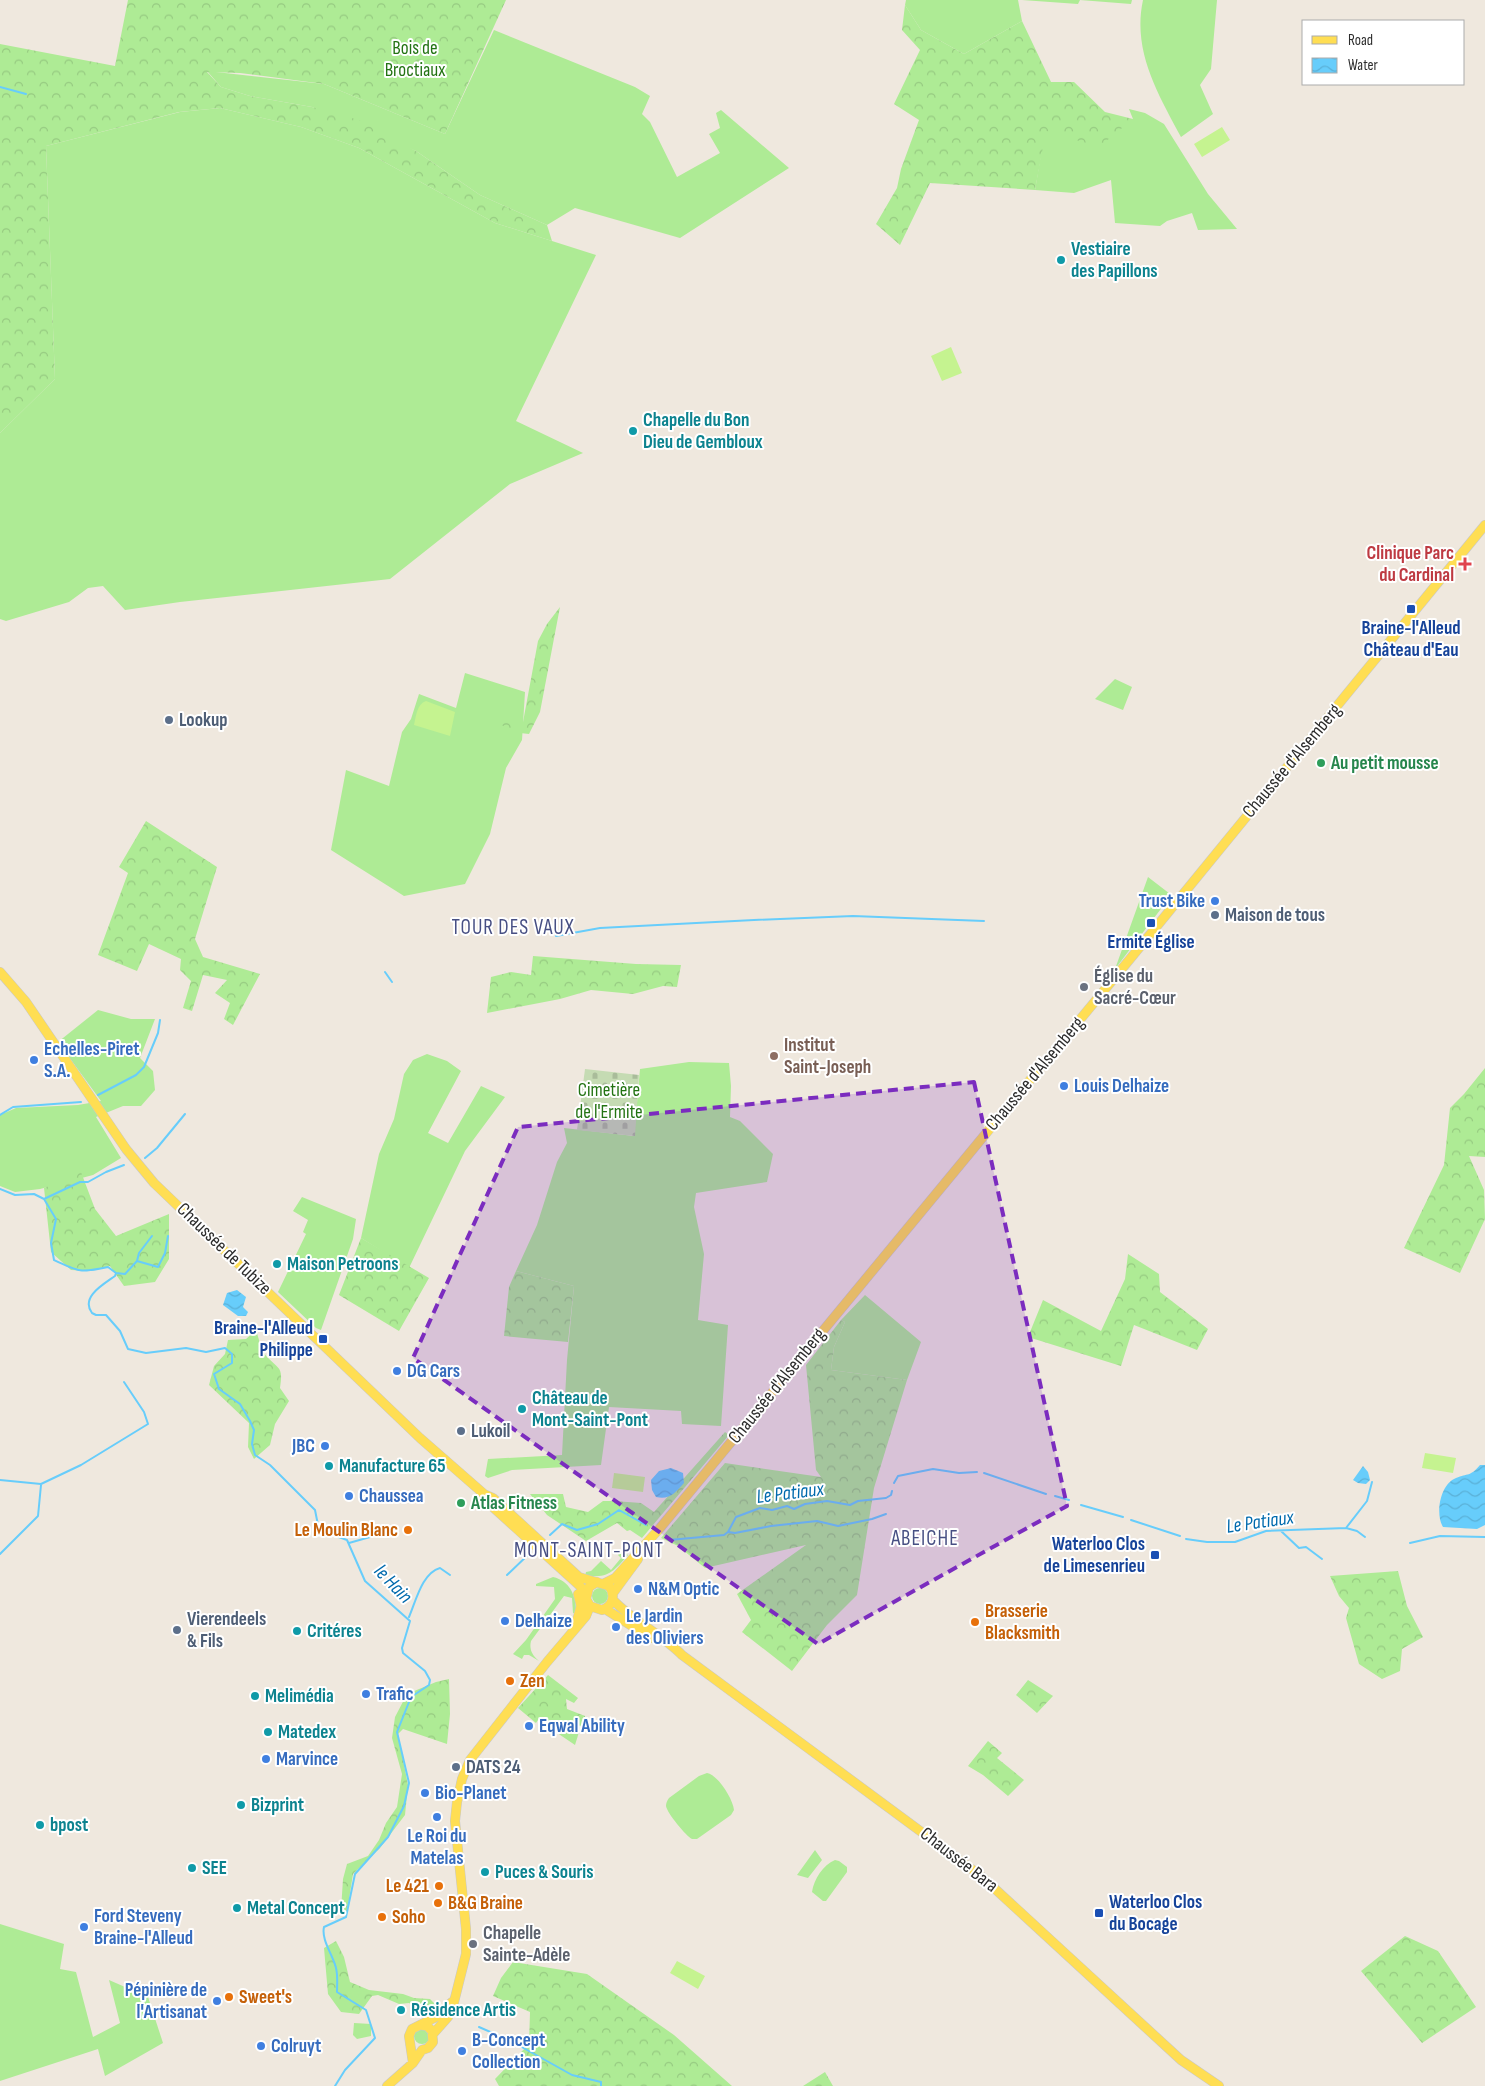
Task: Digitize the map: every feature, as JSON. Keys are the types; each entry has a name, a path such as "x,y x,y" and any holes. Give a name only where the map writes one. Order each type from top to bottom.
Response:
{"main road":[{"name":"Chaussée d'Alsemberg","path":"586,1595 589,1587 615,1578 660,1528 1130,959 1485,525"},
{"name":"Chaussée de Tubize","path":"0,972 26,1002 140,1168 420,1438 484,1494 493,1498 579,1577 601,1583"},
{"name":"Chaussée de Tubize","path":"484,1494 484,1500 562,1572 580,1586 586,1595"},
{"name":"Chaussée d'Alsemberg","path":"598,1608 613,1596 660,1528"},
{"name":"Chaussée de Tubize","path":"562,1572 576,1588 580,1598 580,1614 571,1633"},
{"name":"Chaussée Bara","path":"601,1583 622,1609 982,1876 1167,2048 1219,2086"},
{"path":"586,1595 598,1608"},
{"name":"Chaussée Bara","path":"598,1608 682,1655"},
{"path":"387,2086 413,2063 422,2050 431,2045 434,2034 448,2017 461,1981 466,1949 455,1821 456,1802 462,1779 470,1760 571,1633 586,1616 598,1608"},
{"path":"531,1684 541,1675 598,1608"},
{"path":"413,2063 410,2032 414,2027 443,2012 456,1996"},
{"path":"420,2025 427,2026 434,2034"},
{"path":"411,2044 422,2050"}],"highlighted area":[{"path":"974,1082 1067,1506 818,1644 413,1358 518,1127"}],"green space":[{"name":"Bois de Broctiaux","path":"128,0 506,0 445,134 324,84 240,73 207,72 221,87 250,96 312,107 359,120 416,151 480,195 547,225 552,241 495,223 359,148 301,127 220,108 179,112 46,146 55,379 0,433 0,44 115,66"},
{"path":"906,0 1018,0 1022,21 964,54 921,30 905,5"},
{"path":"1022,0 1080,0 1078,4"},
{"path":"1080,0 1132,0 1131,4"},
{"path":"1143,0 1217,0 1211,69 1200,85 1213,114 1181,137 1156,88 1144,54 1141,37"},
{"path":"905,5 921,30 964,54 1022,21 1051,82 1074,82 1105,112 1133,119 1099,147 1046,131 1035,190 930,183 900,245 876,224 897,188 901,169 919,120 894,104 920,50 902,30"},
{"path":"494,30 635,87 650,96 642,114 650,122 677,177 720,153 709,134 720,128 716,113 721,110 789,168 680,238 575,208 547,225 480,195 416,151 312,107 250,96 221,87 207,71 324,84 445,134"},
{"path":"220,108 301,127 359,148 495,223 596,255 516,421 583,453 510,484 390,579 180,602 125,610 103,586 88,588 69,602 6,621 0,619 0,433 55,379 46,146 180,112"},
{"path":"1129,109 1145,113 1164,124 1208,194 1237,229 1198,230 1192,213 1167,221 1160,226 1115,223 1111,180 1074,193 1035,190 1045,131 1133,119"},
{"path":"1222,127 1230,140 1202,157 1194,144"},
{"path":"951,347 962,373 942,381 931,356"},
{"path":"560,607 540,712 529,734 520,733 494,722 502,713 523,722 538,641 547,624"},
{"path":"465,673 525,692 522,740 506,768 490,834 465,884 404,896 331,850 346,770 389,786 402,732 411,719 419,694 456,708"},
{"path":"1115,679 1132,687 1123,710 1095,699"},
{"path":"426,701 455,712 450,736 414,725 419,708"},
{"path":"146,821 217,867 195,939 203,957 260,974 233,1025 224,1019 230,1003 215,993 227,980 203,975 192,1011 183,1008 191,981 180,970 181,959 149,944 137,971 98,955 128,873 119,867"},
{"path":"1148,877 1174,897 1170,897 1115,969"},
{"path":"533,956 636,964 681,965 677,987 663,986 633,994 591,990 560,999 487,1013 491,977 511,972 531,975"},
{"path":"98,1010 131,1019 155,1019 140,1058 153,1071 155,1090 141,1106 123,1106 96,1117 121,1158 93,1175 40,1189 15,1192 0,1186 0,1115 16,1108 78,1105 101,1101 58,1042"},
{"path":"427,1054 447,1061 461,1071 428,1133 448,1143 481,1086 505,1097 465,1151 409,1268 361,1238 379,1154 394,1119 404,1074 413,1060"},
{"path":"689,1062 729,1063 731,1086 730,1117 740,1121 773,1154 767,1182 696,1193 694,1207 704,1254 698,1320 728,1325 721,1426 682,1424 681,1411 609,1407 601,1465 512,1470 488,1478 485,1476 488,1459 562,1455 567,1360 574,1286 516,1271 537,1225 557,1162 567,1143 564,1128 634,1136 640,1069"},
{"path":"1485,1068 1485,1157 1469,1156 1484,1190 1485,1219 1460,1273 1404,1248 1444,1165 1450,1108"},
{"name":"Cimetière de l'Ermite","path":"585,1069 639,1075 635,1136 577,1130"},
{"path":"81,1172 95,1209 116,1236 169,1214 169,1259 155,1282 124,1286 110,1266 90,1271 71,1270 51,1252 44,1188"},
{"path":"302,1197 356,1219 353,1239 321,1330 316,1328 278,1292 306,1234 303,1232 308,1220 293,1211"},
{"path":"361,1238 429,1278 399,1331 339,1295"},
{"path":"1128,1254 1159,1274 1160,1292 1208,1329 1197,1350 1134,1325 1121,1366 1028,1337 1043,1300 1101,1331 1125,1279"},
{"path":"516,1271 574,1286 568,1342 504,1336 509,1287"},
{"path":"865,1295 921,1342 907,1380 831,1370 834,1347 845,1322 841,1320"},
{"path":"841,1320 845,1322 834,1347 831,1370 907,1380 874,1488 857,1595 827,1625 792,1671 742,1632 751,1620 737,1594 806,1545 705,1568 678,1546 661,1538 725,1463 821,1477 816,1470 806,1365"},
{"path":"256,1330 265,1354 281,1372 280,1388 289,1401 275,1424 270,1445 254,1459 248,1447 249,1423 209,1385 214,1366 225,1354 228,1340 246,1339"},
{"path":"725,1432 729,1435 642,1538 630,1530 627,1531 617,1523 586,1541 547,1515 530,1494 563,1494 566,1507 588,1512 603,1501 614,1501 641,1503 654,1512"},
{"path":"1425,1453 1456,1458 1453,1473 1422,1468"},
{"path":"614,1473 645,1477 643,1492 612,1488"},
{"path":"622,1550 628,1555 610,1573 600,1576 585,1576 586,1572 591,1571 601,1561 611,1570 621,1558 618,1555"},
{"path":"1398,1571 1407,1606 1423,1637 1402,1649 1400,1671 1382,1679 1359,1664 1346,1618 1349,1608 1339,1596 1330,1576"},
{"path":"553,1577 564,1582 572,1591 576,1614 573,1613 572,1598 564,1596 531,1641 530,1647 532,1652 539,1661 529,1655 524,1655 522,1659 513,1654 526,1640 555,1599 554,1587 536,1586 536,1584"},
{"path":"600,1588 606,1590 608,1596 606,1602 600,1604 594,1602 592,1596 594,1590"},
{"path":"548,1675 578,1698 574,1703 566,1699 567,1709 585,1716 585,1728 571,1722 569,1725 579,1732 575,1745 538,1720 536,1723 518,1708"},
{"path":"449,1679 450,1714 447,1744 403,1729 398,1734 408,1785 405,1815 380,1848 353,1874 347,1912 341,1910 343,1879 347,1864 368,1856 397,1807 402,1774 392,1738 395,1717 407,1694 436,1682"},
{"path":"1028,1680 1053,1696 1037,1713 1016,1695"},
{"path":"988,1741 1002,1753 997,1758 1024,1780 1008,1796 983,1775 968,1766"},
{"path":"707,1773 716,1778 724,1788 734,1810 731,1815 697,1839 692,1839 673,1819 666,1804 669,1798 699,1776"},
{"path":"815,1850 822,1860 808,1878 797,1875"},
{"path":"835,1860 847,1867 847,1872 826,1901 823,1901 812,1892 813,1887 823,1869"},
{"path":"0,1924 64,1944 60,1969 76,1972 93,2037 120,2023 109,1980 148,1997 163,2043 105,2076 98,2049 0,2081"},
{"path":"1405,1936 1438,1951 1476,2007 1422,2043 1361,1971"},
{"path":"336,1941 344,1957 350,1982 369,1990 430,1999 440,2009 431,2016 409,2003 399,2004 378,1995 372,1996 359,2014 341,2012 328,1994 324,1948"},
{"path":"677,1961 705,1976 698,1989 670,1973"},
{"path":"513,1962 587,1974 674,2035 732,2086 499,2086 495,2079 529,2044 530,2012 493,1996 501,1978"},
{"path":"354,2023 371,2024 371,2036 357,2039 353,2035"},
{"path":"422,2028 430,2036 422,2044 414,2036"},
{"path":"825,2072 833,2086 803,2086"}],"water":[{"path":"237,1290 246,1297 243,1307 248,1312 246,1316 238,1316 223,1305 227,1293"},
{"path":"1480,1465 1485,1465 1485,1525 1477,1529 1443,1527 1439,1515 1439,1507 1446,1486 1456,1478 1471,1473"},
{"path":"1363,1466 1368,1472 1370,1480 1366,1484 1353,1480"},
{"path":"671,1468 683,1473 684,1483 669,1497 656,1497 652,1490 651,1480 659,1471"}],"waterway":[{"path":"0,87 26,94"},
{"path":"556,936 600,928 853,916 984,921"},
{"path":"385,972 392,982"},
{"path":"98,1095 136,1075 144,1067 158,1033 160,1020"},
{"path":"0,1115 13,1107 81,1102"},
{"path":"145,1158 157,1148 185,1114"},
{"path":"44,1199 80,1182 88,1182 124,1165"},
{"name":"le Hain","path":"0,1189 15,1195 34,1194 44,1199 56,1219 51,1243 54,1260 80,1270 86,1271 108,1267 116,1273 115,1276 91,1296 89,1307 92,1313 96,1315 106,1315 120,1331 128,1349 146,1353 186,1348 206,1352 225,1348 232,1354 232,1363 214,1374 219,1389 240,1404 250,1421 254,1430 252,1444 255,1455 270,1465 315,1510 319,1530 347,1540 365,1581 410,1621 402,1648 403,1653 425,1671 430,1680 429,1685 411,1697 397,1732 409,1783 404,1806 388,1837 355,1874 346,1917 324,1927 324,1937 337,1971 337,1992 366,2010 375,2038 345,2070 335,2086"},
{"path":"116,1273 125,1274 137,1261 139,1253 152,1236"},
{"path":"137,1261 158,1267 165,1253 168,1236"},
{"path":"0,1480 41,1484 81,1465 148,1424 144,1412 124,1382"},
{"name":"Le Patiaux","path":"894,1483 898,1476 933,1469 959,1473 977,1472"},
{"name":"Le Patiaux","path":"984,1473 1046,1494"},
{"path":"1346,1528 1367,1501 1372,1482"},
{"path":"0,1554 38,1516 41,1485"},
{"name":"Le Patiaux","path":"669,1540 724,1535 728,1532 736,1517 760,1508 772,1510 787,1506 794,1509 805,1504 827,1501 850,1505 858,1501 886,1498 891,1495 892,1491"},
{"name":"Le Patiaux","path":"1055,1496 1069,1500"},
{"name":"Le Patiaux","path":"1081,1505 1123,1517"},
{"name":"Le Patiaux","path":"550,1535 562,1524 577,1530 598,1524 619,1510 646,1525"},
{"path":"728,1532 735,1533 771,1526 817,1521 838,1526 886,1514"},
{"name":"Le Patiaux","path":"1131,1520 1180,1536"},
{"name":"Le Patiaux","path":"1186,1539 1207,1542 1235,1542 1266,1531 1346,1528 1357,1531 1365,1537"},
{"path":"1281,1531 1299,1548 1306,1547 1322,1559"},
{"path":"349,1543 377,1535"},
{"name":"Le Patiaux","path":"1410,1543 1440,1536 1485,1537"},
{"name":"Le Patiaux","path":"507,1575 531,1552"},
{"name":"Le Patiaux","path":"409,1617 424,1581 440,1568 450,1575"},
{"path":"479,2027 511,2041 572,2075 601,2082 601,2086"}],"place":[{"name":"Vestiaire des Papillons","path":"1061,260"},
{"name":"Chapelle du Bon Dieu de Gembloux","path":"633,431"},
{"name":"Clinique Parc du Cardinal","path":"1465,564"},
{"name":"Braine-l'Alleud Château d'Eau","path":"1411,609"},
{"name":"Lookup","path":"169,720"},
{"name":"Au petit mousse","path":"1321,763"},
{"name":"Trust Bike","path":"1215,901"},
{"name":"Maison de tous","path":"1215,915"},
{"name":"Ermite Église","path":"1151,923"},
{"name":"Église du Sacré-Cœur","path":"1084,987"},
{"name":"Institut Saint-Joseph","path":"774,1056"},
{"name":"Echelles-Piret S.A.","path":"34,1060"},
{"name":"Louis Delhaize","path":"1064,1086"},
{"name":"Maison Petroons","path":"277,1264"},
{"name":"Braine-l'Alleud Philippe","path":"323,1339"},
{"name":"DG Cars","path":"397,1371"},
{"name":"Château de Mont-Saint-Pont","path":"522,1409"},
{"name":"Lukoil","path":"461,1431"},
{"name":"JBC","path":"325,1446"},
{"name":"Manufacture 65","path":"329,1466"},
{"name":"Chaussea","path":"349,1496"},
{"name":"Atlas Fitness","path":"461,1503"},
{"name":"Le Moulin Blanc","path":"408,1530"},
{"name":"Waterloo Clos de Limesenrieu","path":"1155,1555"},
{"name":"N&M Optic","path":"638,1589"},
{"name":"Delhaize","path":"505,1621"},
{"name":"Brasserie Blacksmith","path":"975,1622"},
{"name":"Le Jardin des Oliviers","path":"616,1627"},
{"name":"Vierendeels & Fils","path":"177,1630"},
{"name":"Critéres","path":"297,1631"},
{"name":"Zen","path":"510,1681"},
{"name":"Trafic","path":"366,1694"},
{"name":"Melimédia","path":"255,1696"},
{"name":"Eqwal Ability","path":"529,1726"},
{"name":"Matedex","path":"268,1732"},
{"name":"Marvince","path":"266,1759"},
{"name":"DATS 24","path":"456,1767"},
{"name":"Bio-Planet","path":"425,1793"},
{"name":"Bizprint","path":"241,1805"},
{"name":"Le Roi du Matelas","path":"437,1817"},
{"name":"bpost","path":"40,1825"},
{"name":"SEE","path":"192,1868"},
{"name":"Puces & Souris","path":"485,1872"},
{"name":"Le 421","path":"439,1886"},
{"name":"B&G Braine","path":"438,1903"},
{"name":"Metal Concept","path":"237,1908"},
{"name":"Waterloo Clos du Bocage","path":"1099,1913"},
{"name":"Soho","path":"382,1917"},
{"name":"Ford Steveny Braine-l'Alleud","path":"84,1927"},
{"name":"Chapelle Sainte-Adèle","path":"473,1944"},
{"name":"Sweet's","path":"229,1997"},
{"name":"Pépinière de l'Artisanat","path":"217,2001"},
{"name":"Résidence Artis","path":"401,2010"},
{"name":"Colruyt","path":"261,2046"},
{"name":"B-Concept Collection","path":"462,2051"}],"district":[{"name":"TOUR DES VAUX","path":"513,927"},
{"name":"ABEICHE","path":"925,1538"},
{"name":"MONT-SAINT-PONT","path":"589,1550"}]}
